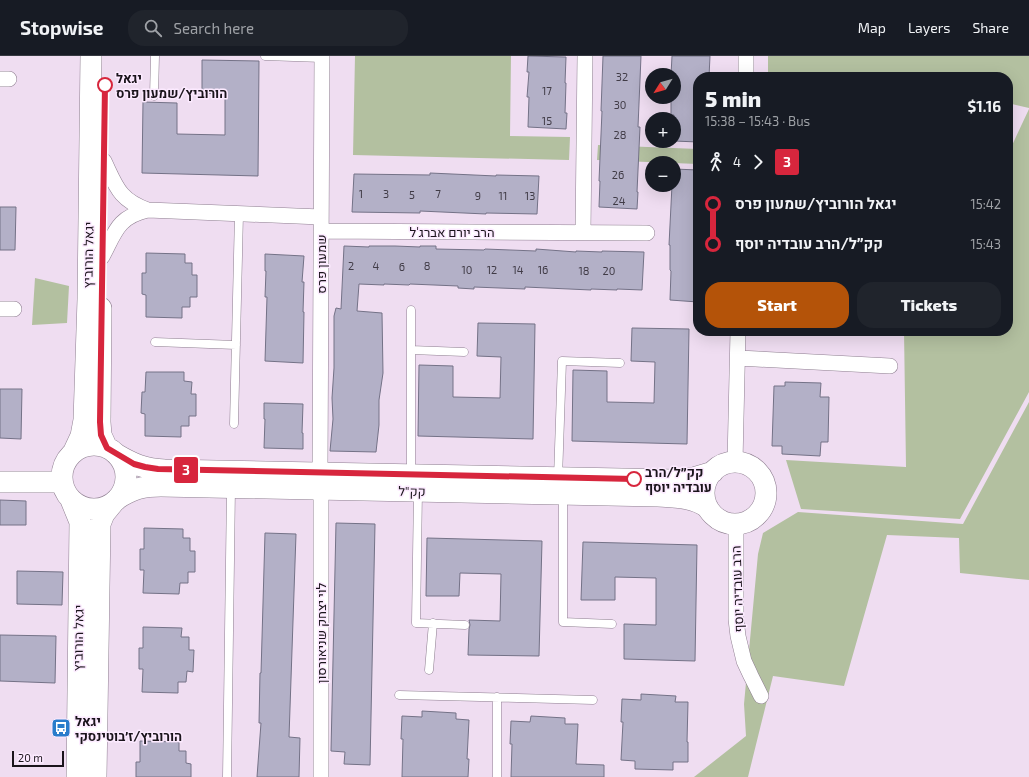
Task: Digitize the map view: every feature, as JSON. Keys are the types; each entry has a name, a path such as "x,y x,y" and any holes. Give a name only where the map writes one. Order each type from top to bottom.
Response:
{"main road":[{"name":"יגאל הורוביץ","path":"74,451 81,436 84,420 88,291 91,56"},
{"name":"יגאל הורוביץ","path":"105,56 100,422 101,435 112,451"},
{"path":"98,445 112,451 122,462 126,477 120,495 108,506 99,509 89,509 80,506 67,491 62,472 64,463 74,451 83,446 98,445"},
{"name":"קק\"ל","path":"112,451 139,466 158,469 321,481 560,486 673,480 693,478 713,472"},
{"path":"735,462 744,463 755,469 763,478 767,493 760,513 749,522 736,525 722,521 714,516 704,499 704,489 707,480 716,468 735,462"},
{"name":"קק\"ל","path":"115,501 133,490 147,487 231,488 321,481"},
{"path":"0,482 67,491"},
{"name":"קק\"ל","path":"560,486 678,498 697,502 708,508"},
{"name":"יגאל הורוביץ","path":"67,491 80,522 76,777"},
{"name":"יגאל הורוביץ","path":"96,777 100,524 104,514 115,501"}],"street":[{"path":"583,232 585,56"},
{"path":"746,56 746,72"},
{"name":"שמעון פרס","path":"321,481 322,57"},
{"path":"104,161 115,186 122,194 133,204 148,210"},
{"path":"102,257 113,234 122,222 130,216 148,210"},
{"name":"הרב יורם אברג'ל","path":"148,210 239,214 321,224 647,233"},
{"path":"735,462 738,336"},
{"path":"738,358 890,366"},
{"name":"לוי יצחק שניאורסון","path":"321,481 321,777"},
{"name":"הרב עובדיה יוסף","path":"736,525 736,619 738,636 748,668 761,696"}],"lane":[{"path":"154,96 155,56"},
{"path":"265,56 322,57"},
{"path":"234,424 239,214"},
{"path":"411,310 416,622 465,625"},
{"path":"156,342 236,345"},
{"path":"411,350 464,352"},
{"path":"612,624 563,622 560,486 562,362 620,363"},
{"path":"227,777 231,488"},
{"path":"429,670 434,623"},
{"path":"399,694 593,700"},
{"path":"497,697 497,777"}],"green space":[{"path":"355,56 511,56 510,136 570,137 569,160 353,155"},
{"path":"768,56 1029,56 1029,108 1013,104 1013,72 768,72"},
{"path":"1029,109 1029,392 960,519 801,509 786,460 906,467 904,336 1013,336 1013,143"},
{"path":"598,145 693,149 693,164 681,163 681,156 645,156 645,162 597,160"},
{"path":"35,278 69,286 67,323 32,325"},
{"path":"1029,402 1029,580 960,573 959,538 887,535 844,686 773,676 748,777 694,777 746,736 744,704 758,554 763,533 798,512 963,524"}],"building":[{"path":"528,56 566,57 566,129 528,127"},
{"path":"603,56 641,56 637,209 599,207"},
{"path":"672,56 710,56 709,72 693,72 693,142 681,141 681,112 671,112 671,104 681,104 681,68 671,68"},
{"path":"202,60 259,61 258,176 142,173 143,102 177,103 177,134 225,135 225,94 202,93"},
{"path":"681,169 693,170 693,302 670,300 671,271 669,245 672,192 681,192"},
{"path":"430,173 539,176 537,214 486,214 420,211 420,213 352,212 354,174 430,175"},
{"path":"0,207 16,207 15,250 0,250"},
{"path":"344,246 436,246 436,249 536,251 536,249 576,252 644,252 642,290 591,290 525,287 525,289 474,287 474,289 458,288 458,286 359,284 357,311 382,313 383,373 379,400 379,425 376,452 330,451 333,419 332,398 334,368 334,316 336,308 341,309"},
{"path":"146,253 185,254 185,263 192,263 192,275 197,275 197,297 190,297 190,307 182,307 182,318 146,317 146,295 142,294 142,273 146,273"},
{"path":"265,254 304,256 302,282 304,282 303,363 265,361 267,297 265,297"},
{"path":"478,323 535,324 533,439 418,436 419,365 453,366 453,397 500,398 501,357 477,356"},
{"path":"632,328 689,329 687,444 572,441 573,370 607,371 607,402 654,403 655,362 631,361"},
{"path":"146,372 184,372 184,381 192,382 191,394 196,394 196,416 189,416 189,426 181,426 181,437 145,436 145,414 141,413 142,392 145,392"},
{"path":"785,382 821,383 820,397 829,397 828,442 821,442 820,456 782,454 782,446 772,446 774,386 785,386"},
{"path":"0,389 22,389 21,439 0,438"},
{"path":"264,403 303,404 303,449 264,448"},
{"path":"0,500 26,501 26,525 0,525"},
{"path":"336,523 375,524 370,765 344,764 345,752 331,751"},
{"path":"144,528 183,529 183,538 190,538 190,551 195,551 195,572 188,572 188,583 180,583 179,594 143,593 144,570 140,570 140,549 144,549"},
{"path":"265,533 296,534 289,737 300,738 299,777 257,777 261,723 259,723 260,673"},
{"path":"427,538 542,541 539,656 468,655 469,620 500,621 501,574 460,573 459,596 426,596"},
{"path":"583,542 697,545 695,661 624,659 624,624 656,625 656,578 615,577 615,600 581,600"},
{"path":"17,571 63,572 62,605 17,604"},
{"path":"143,627 182,628 181,637 189,637 189,650 194,650 193,672 187,671 186,682 178,682 178,693 142,692 143,669 139,669 139,648 143,648"},
{"path":"0,635 56,636 55,683 0,681"},
{"path":"641,694 676,696 675,702 688,702 688,762 673,762 673,770 635,769 635,761 621,760 623,722 621,722 622,699 641,700"},
{"path":"422,711 456,713 456,719 469,720 467,759 469,759 468,777 402,777 402,716 422,717"},
{"path":"531,716 565,718 565,724 578,724 576,764 604,765 604,777 511,777 511,721 530,722"},
{"path":"140,741 179,742 179,751 186,751 186,763 191,764 191,777 136,777 136,762 140,762"}],"bus line":[{"name":"3","path":"105,85 100,422 101,435 107,448 134,464 158,469 634,479"}],"place":[{"name":"יגאל הורוביץ/שמעון פרס","path":"105,85"},
{"name":"קק״ל/הרב עובדיה יוסף","path":"634,479"},
{"name":"יגאל הורוביץ/ז׳בוטינסקי","path":"61,728"}]}
